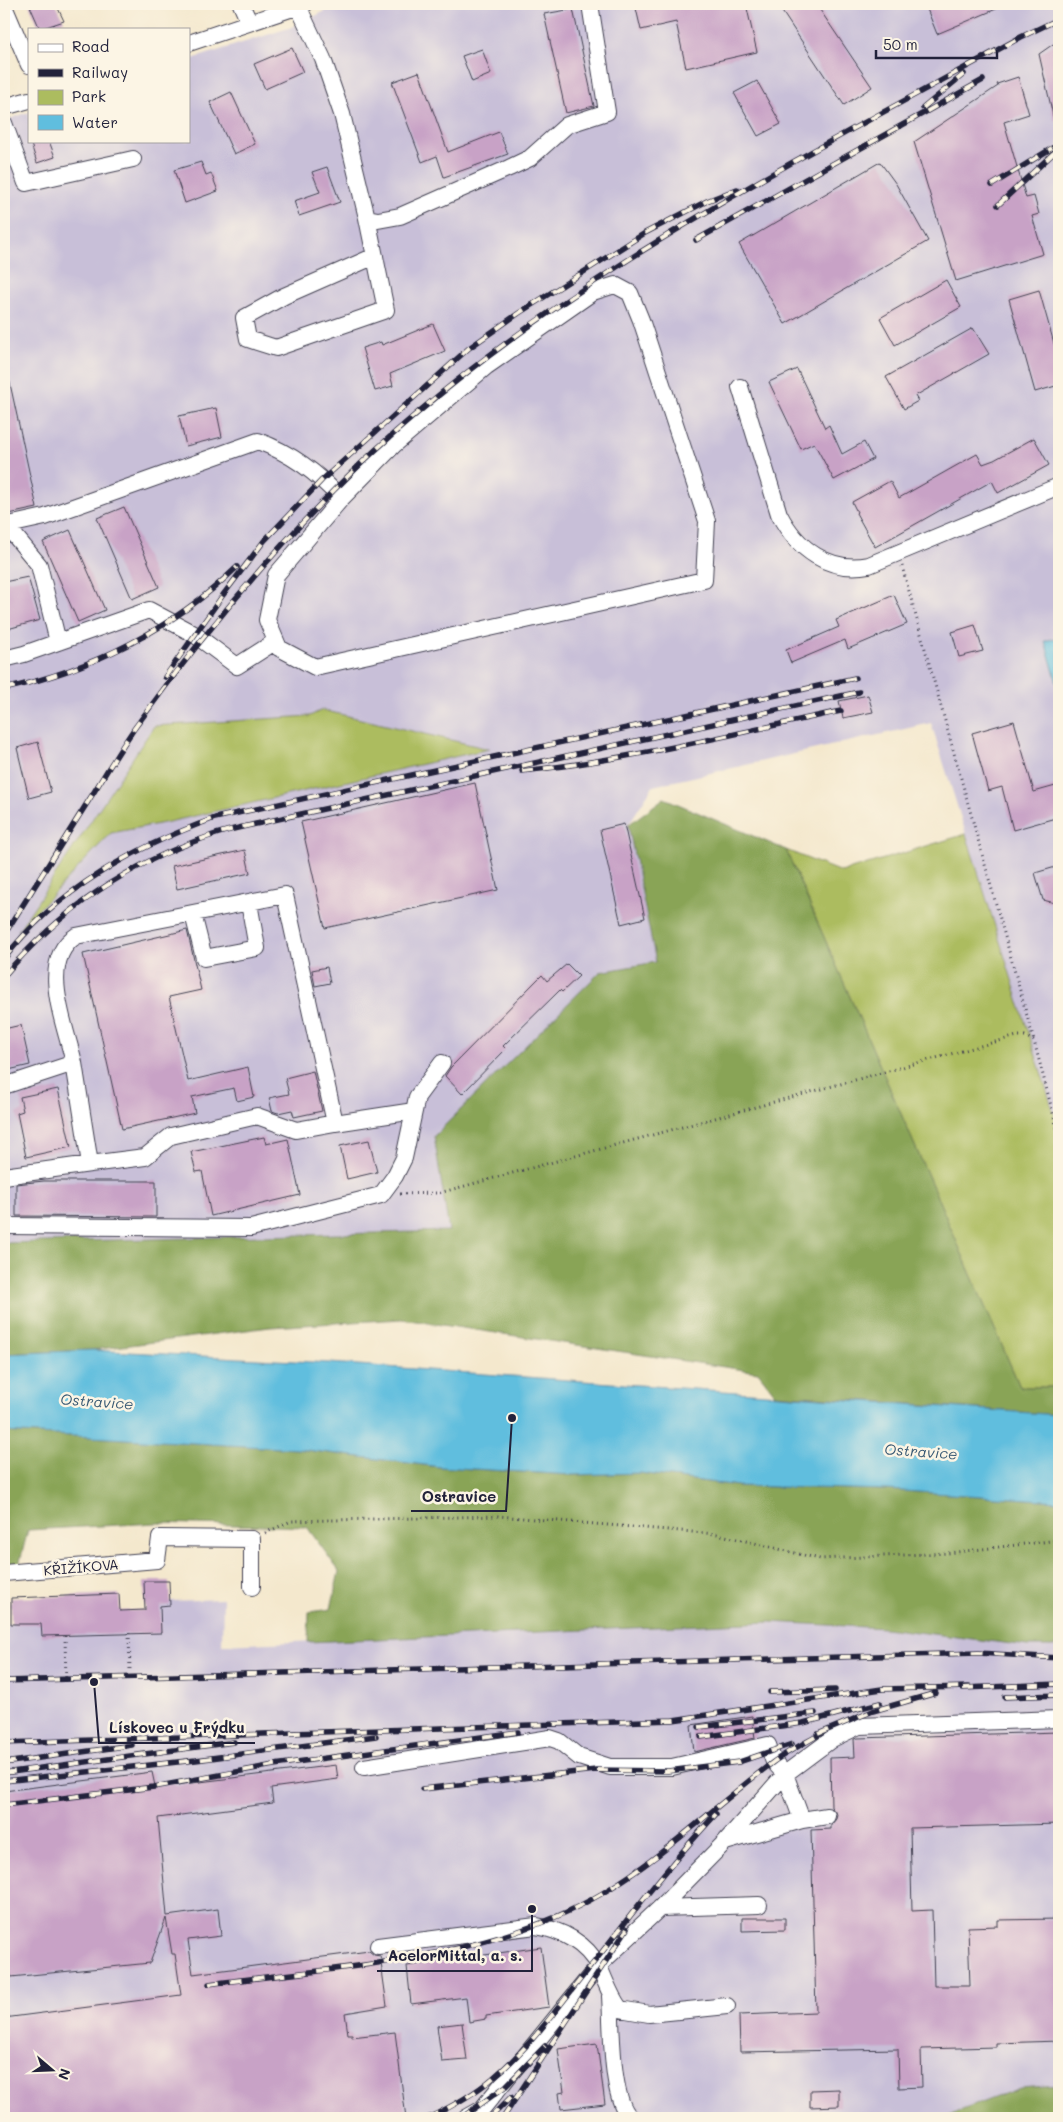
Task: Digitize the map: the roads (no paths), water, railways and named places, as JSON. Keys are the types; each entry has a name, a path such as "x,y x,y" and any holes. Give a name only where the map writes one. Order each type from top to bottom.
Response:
{"street":[{"path":"241,4 249,22"},
{"path":"367,218 378,220 400,216 510,168 530,158 567,125 607,112 590,4"},
{"path":"190,43 301,5 323,59 342,114 367,218 375,256 386,310 276,348 248,340 244,318 284,296 375,256"},
{"path":"4,6 28,64"},
{"path":"4,107 28,100"},
{"path":"4,123 26,183 134,160"},
{"path":"616,285 630,293 642,320 707,521 704,580 315,667 279,648 267,620 276,575 341,499 394,445 487,366 593,292 616,285"},
{"path":"740,388 774,504 785,527 800,544 818,558 832,565 846,568 870,565 1059,486"},
{"path":"58,642 39,565 5,525 45,517 258,441 282,451 322,480 341,499"},
{"path":"4,659 149,610 194,634 237,666 276,641"},
{"path":"90,1164 74,1063 56,983 57,961 66,943 76,936 286,896 335,1123"},
{"path":"194,914 204,958 257,948 249,903"},
{"path":"4,1086 74,1063"},
{"path":"4,1226 251,1228 381,1195 395,1176 404,1158 417,1097 442,1063"},
{"path":"4,1176 145,1157 171,1136 257,1116 296,1130 414,1111"},
{"name":"KŘIŽÍKOVA","path":"4,1573 158,1560 160,1538 252,1539 252,1587"},
{"path":"466,2118 482,2109 598,1966 660,1908 725,1842 785,1774 832,1739 859,1726 1059,1719"},
{"path":"364,1767 550,1738 559,1741 579,1757 610,1767 672,1767 768,1745 774,1762 785,1774 802,1820"},
{"path":"725,1842 802,1820 827,1816"},
{"path":"660,1908 759,1906"},
{"path":"378,1946 536,1926 554,1929 567,1934 598,1966 610,1996 620,2009 649,2014 727,2006"},
{"path":"610,1996 616,2092 622,2110 631,2118"}],"water":[{"path":"1059,637 1059,690 1045,641"},
{"path":"92,1350 330,1363 1059,1415 1059,1501 887,1490 739,1486 640,1473 572,1475 440,1467 298,1449 4,1432 4,1354"}],"railway":[{"path":"4,935 122,746 180,667 280,547 334,490 409,420 489,355 573,296 661,240 750,186 840,136 1021,37 1059,19"},
{"path":"923,108 964,74"},
{"path":"696,240 983,80"},
{"path":"992,185 1052,148"},
{"path":"998,205 1059,148"},
{"path":"165,677 264,541 322,480 469,348 519,313 645,233 707,201 737,189"},
{"path":"4,689 68,671 129,644 186,610 237,567"},
{"path":"4,959 25,934 48,912 99,873 156,842 215,818 855,678"},
{"path":"4,976 48,930 97,892 151,860 180,847 232,829 859,692"},
{"path":"522,771 643,753 841,711"},
{"path":"4,1681 978,1653 1059,1658"},
{"path":"963,1688 1059,1684"},
{"path":"4,1743 673,1720 882,1689 969,1687"},
{"path":"770,1692 835,1690"},
{"path":"818,1734 873,1711 936,1693"},
{"path":"1005,1697 1059,1695"},
{"path":"701,1737 803,1723 880,1703"},
{"path":"699,1727 815,1713"},
{"path":"4,1805 154,1787 274,1765 518,1732"},
{"path":"209,1984 411,1958 510,1934 557,1916 624,1880 667,1848 772,1763 824,1732"},
{"path":"4,1781 196,1760 376,1736"},
{"path":"4,1773 234,1742"},
{"path":"422,1789 596,1770 668,1771 739,1762 792,1744"},
{"path":"4,1763 132,1745"},
{"path":"428,2118 478,2090 508,2065 547,2022 669,1868 716,1814"},
{"path":"503,2118 627,1929"},
{"path":"461,2118 506,2086 545,2046"},
{"path":"490,2118 511,2097"}],"place":[{"name":"Ostravice","path":"512,1418"},
{"name":"Lískovec u Frýdku","path":"94,1682"},
{"name":"AcelorMittal, a. s.","path":"532,1909"}]}
